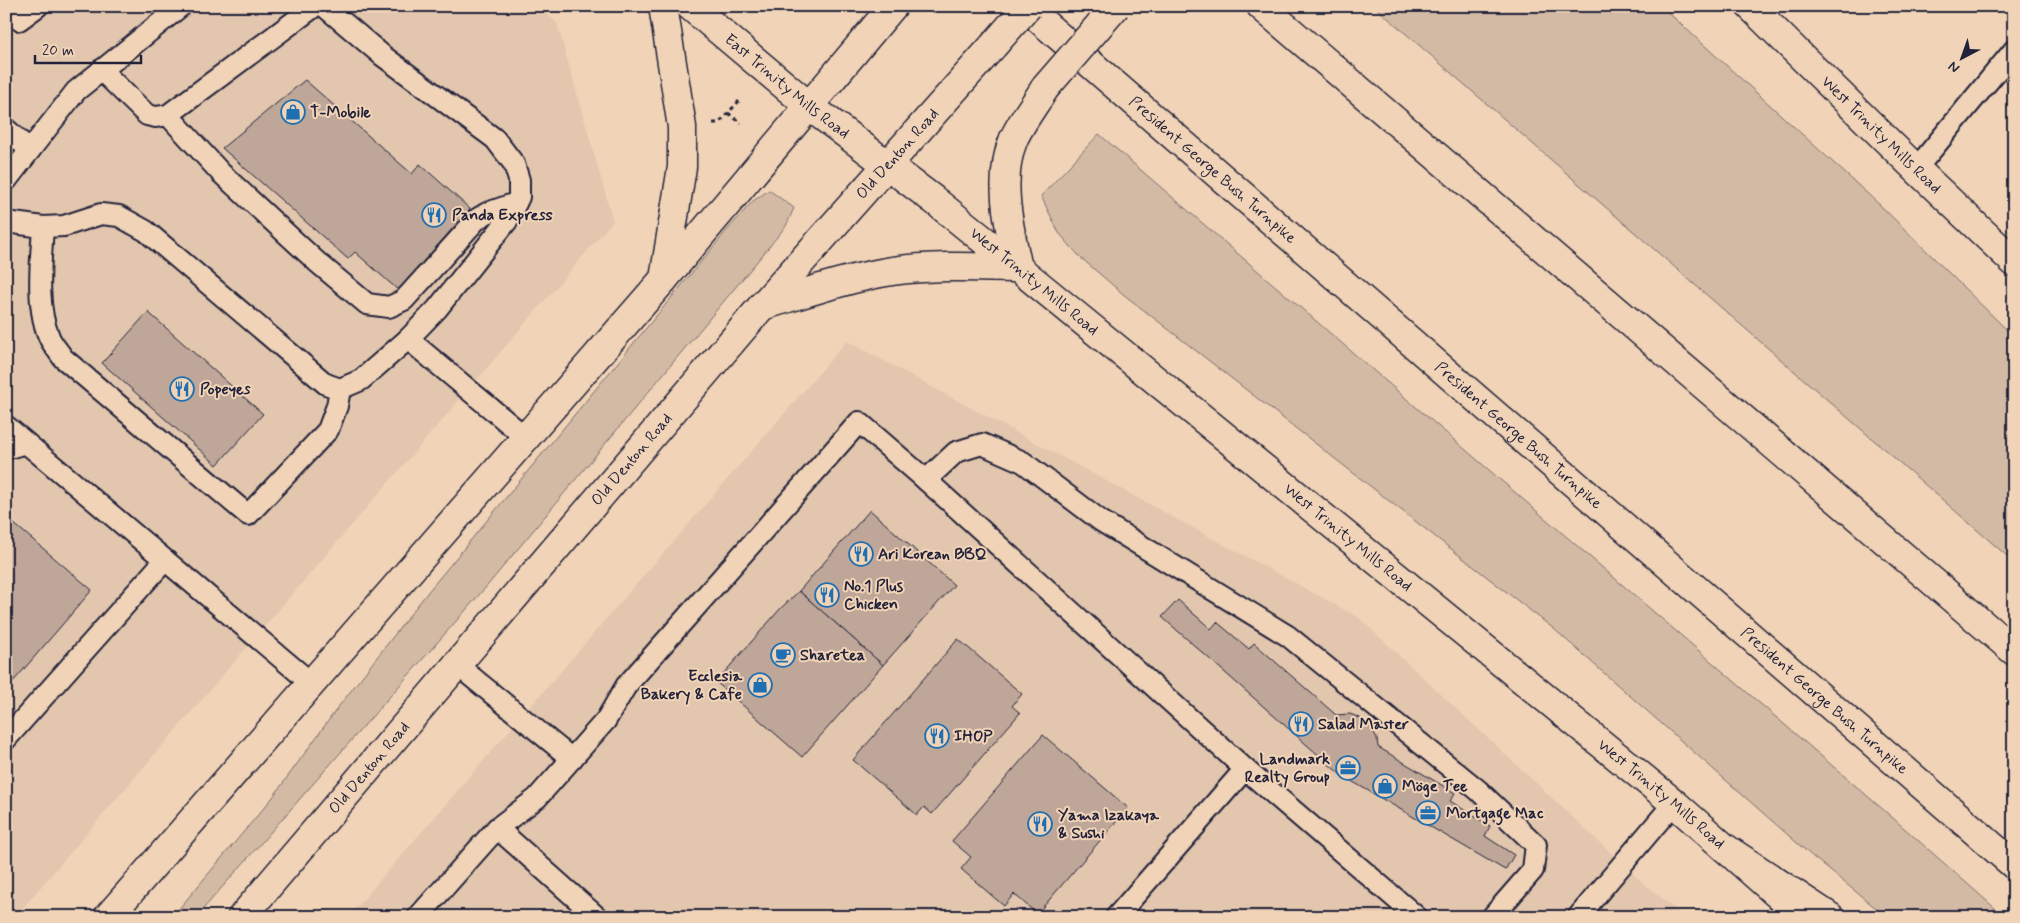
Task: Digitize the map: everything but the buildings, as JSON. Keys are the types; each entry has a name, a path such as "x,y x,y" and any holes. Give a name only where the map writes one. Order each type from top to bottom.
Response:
{"main road":[{"path":"663,6 682,126 682,167 664,278"},
{"name":"East Trinity Mills Road","path":"690,6 809,106 887,164"},
{"path":"108,917 664,278 893,6"},
{"name":"President George Bush Turnpike","path":"1024,6 2014,865"},
{"name":"Old Denton Road","path":"242,917 762,306 1028,6"},
{"path":"762,306 847,281 891,271 944,266 1018,268 1008,223 1006,183 1007,163 1014,138 1045,88 1116,6"},
{"path":"1261,6 2014,651"},
{"name":"West Trinity Mills Road","path":"1750,6 2014,262"},
{"name":"West Trinity Mills Road","path":"887,164 1018,268 1674,803 1803,917"},
{"path":"1725,848 1830,917"}],"lane":[{"path":"6,8 19,20 38,6"},
{"path":"6,181 76,91 181,6"},
{"path":"101,70 147,115 156,117 168,115 315,6"},
{"path":"6,222 43,227 64,226 102,214 119,216 146,231 326,384 340,389 361,380 408,339 437,309 507,221 519,197 520,180 514,164 494,139 383,56 324,6"},
{"path":"1916,169 2014,50"},
{"path":"168,115 221,173 367,304 389,307 404,300 477,219 487,213 516,202"},
{"path":"6,129 30,150"},
{"path":"43,227 39,282 45,323 50,339 63,358 248,515 328,430 337,406 340,389"},
{"path":"408,339 525,437"},
{"path":"418,917 497,828 537,798 572,759 606,720 626,686 859,422 926,480 1245,769 1417,917"},
{"path":"6,426 311,683"},
{"path":"6,449 26,443"},
{"path":"926,480 956,452 982,444 1023,462 1101,521 1288,636 1478,790 1536,845 1533,870 1492,917"},
{"path":"6,739 165,560"},
{"path":"456,664 572,759"},
{"path":"1116,917 1245,769"},
{"path":"1578,917 1674,803"},
{"path":"497,828 597,917"}],"path":[{"path":"711,123 719,123 739,101"},
{"path":"728,113 741,123"}],"shaded area":[{"path":"6,6 538,6 557,23 613,221 15,917 6,917"},
{"path":"1374,6 1661,6 1881,206 2014,337 2014,562"},
{"path":"1099,134 1886,812 2005,917 1887,917 1813,857 1554,629 1123,294 1080,257 1059,233 1041,196"},
{"path":"769,190 794,208 786,226 759,259 487,586 196,917 172,917 273,797 339,706 427,593 729,228 753,201"},
{"path":"847,341 1358,617 1640,880 1685,917 348,917"}],"place":[{"name":"T-Mobile","path":"293,112"},
{"name":"Panda Express","path":"434,215"},
{"name":"Popeyes","path":"182,389"},
{"name":"Ari Korean BBQ","path":"861,554"},
{"name":"No.1 Plus Chicken","path":"827,595"},
{"name":"Sharetea","path":"783,655"},
{"name":"Ecclesia Bakery & Cafe","path":"760,685"},
{"name":"Salad Master","path":"1301,724"},
{"name":"IHOP","path":"937,736"},
{"name":"Landmark Realty Group","path":"1348,768"},
{"name":"Möge Tee","path":"1385,786"},
{"name":"Mortgage Mac","path":"1428,813"},
{"name":"Yama Izakaya & Sushi","path":"1040,824"}]}
